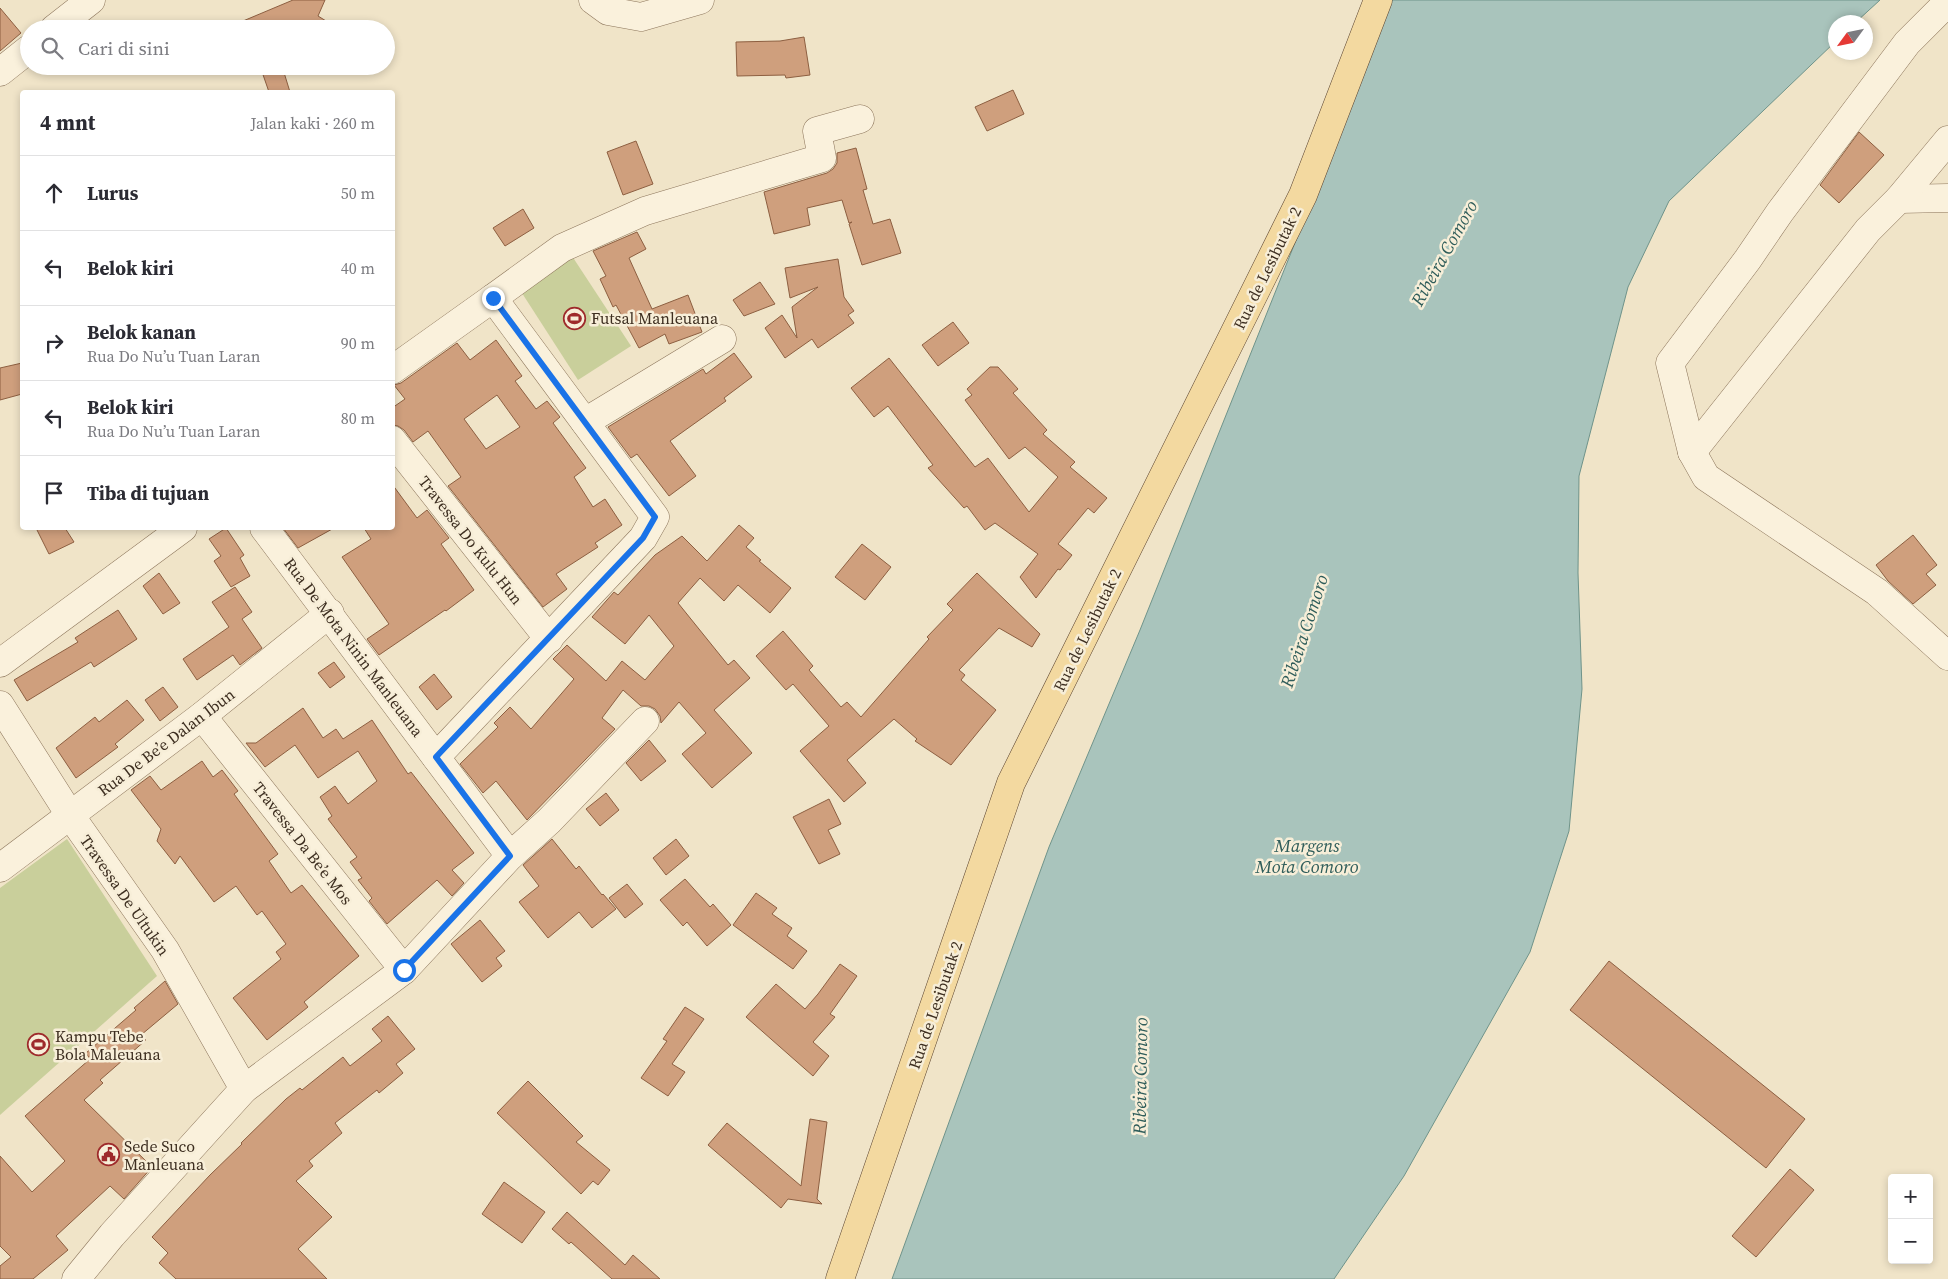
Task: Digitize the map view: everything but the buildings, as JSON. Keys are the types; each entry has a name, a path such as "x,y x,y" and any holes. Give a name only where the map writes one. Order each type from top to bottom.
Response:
{"main road":[{"name":"Rua de Lesibutak 2","path":"840,1279 1011,783 1303,195 1378,0"}],"street":[{"path":"65,20 91,0"},
{"path":"593,0 608,11 641,17 700,0"},
{"path":"1948,2 1907,43 1670,363 1692,452 1706,477 1877,592 1948,656"},
{"path":"0,72 20,56"},
{"path":"395,368 562,248 645,211 822,158 817,131 860,119"},
{"path":"1692,452 1868,230 1898,199 1948,140"},
{"path":"1898,199 1948,198"},
{"path":"436,757 550,639 643,538 655,517 493,298"},
{"path":"585,422 722,340"},
{"name":"Travessa Do Kulu Hun","path":"395,444 550,639"},
{"path":"0,663 180,530"},
{"name":"Rua De Mota Ninin Manleuana","path":"266,530 330,613 510,856"},
{"name":"Rua De Be’e Dalan Ibun","path":"0,868 202,716 330,613"},
{"name":"Travessa De Ultukin","path":"0,705 70,815 165,950 244,1089"},
{"name":"Travessa Da Be’e Mos","path":"202,716 404,970"},
{"path":"76,1279 119,1228 244,1089 404,970 510,856 549,821 645,721"}],"green space":[{"name":"Futsal Manleuana","path":"572,256 631,346 578,380 520,290"},
{"name":"Kampu Tebe Bola Maleuana","path":"67,839 157,976 0,1115 0,888"}],"water":[{"name":"Margens Mota Comoro","path":"1390,0 1880,0 1864,15 1828,15 1828,49 1669,201 1628,287 1579,476 1578,573 1582,689 1569,831 1530,952 1404,1176 1334,1279 892,1279 1049,847 1140,630 1381,28"}],"place":[{"name":"Futsal Manleuana","path":"575,318"},
{"name":"Kampu Tebe Bola Maleuana","path":"39,1045"},
{"name":"Sede Suco Manleuana","path":"108,1155"}],"route":[{"path":"404,970 510,856 436,757 550,639 643,538 655,517 493,298"}],"water label":[{"name":"Ribeira Comoro","path":"1444,253"},
{"name":"Ribeira Comoro","path":"1304,631"},
{"name":"Ribeira Comoro","path":"1140,1076"}]}
